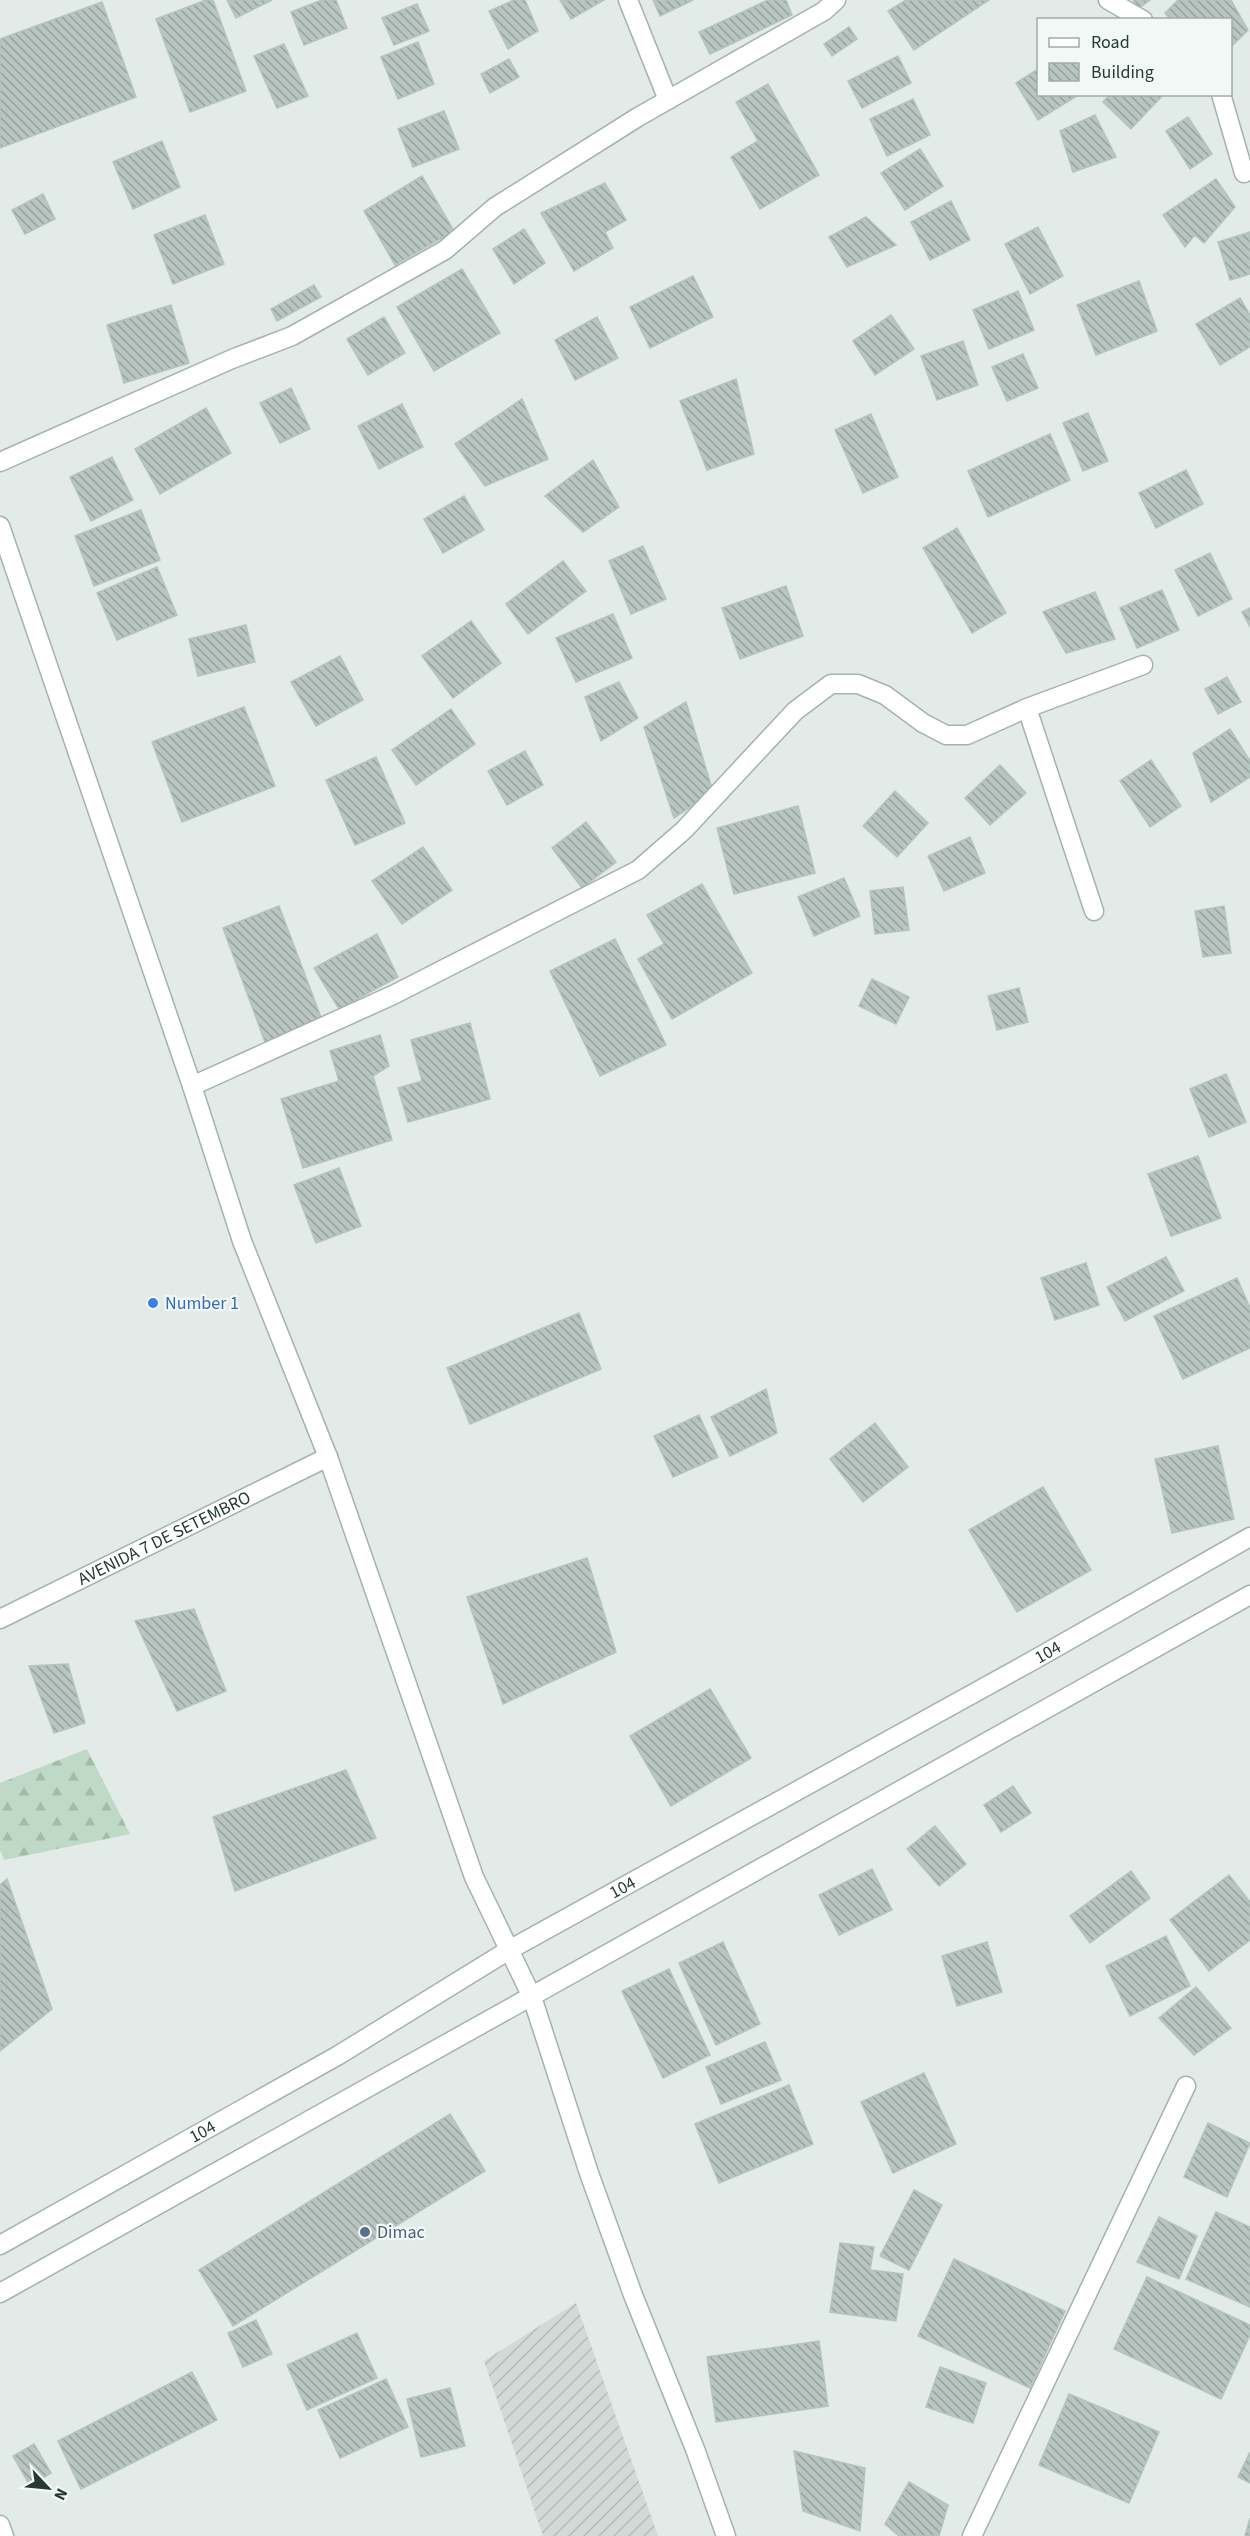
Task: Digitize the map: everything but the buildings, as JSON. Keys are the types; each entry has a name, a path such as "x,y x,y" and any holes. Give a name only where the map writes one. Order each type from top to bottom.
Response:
{"street":[{"path":"628,0 668,100"},
{"path":"0,462 232,359 292,336 445,250 495,207 668,100 824,11 836,0"},
{"path":"1108,0 1140,18"},
{"path":"1222,96 1244,172"},
{"path":"0,526 192,1086 242,1241 328,1457 474,1877 532,1996 601,2206 726,2536"},
{"path":"192,1086 393,995 638,870 684,830 795,711 831,684 858,684 885,694 923,723 946,735 967,735 1027,708 1143,665"},
{"path":"1027,708 1095,911"},
{"name":"AVENIDA 7 DE SETEMBRO","path":"0,1619 328,1457"},
{"name":"104","path":"0,2245 337,2055 509,1950 1032,1661 1250,1537"},
{"path":"0,2293 1250,1595"},
{"path":"972,2536 1186,2086"},
{"path":"0,2525 4,2536"}],"shaded area":[{"path":"576,2303 658,2536 543,2536 484,2361"}],"green space":[{"path":"87,1749 130,1834 4,1860 0,1850 0,1783"}],"place":[{"name":"Number 1","path":"153,1303"},
{"name":"Dimac","path":"365,2232"}]}
